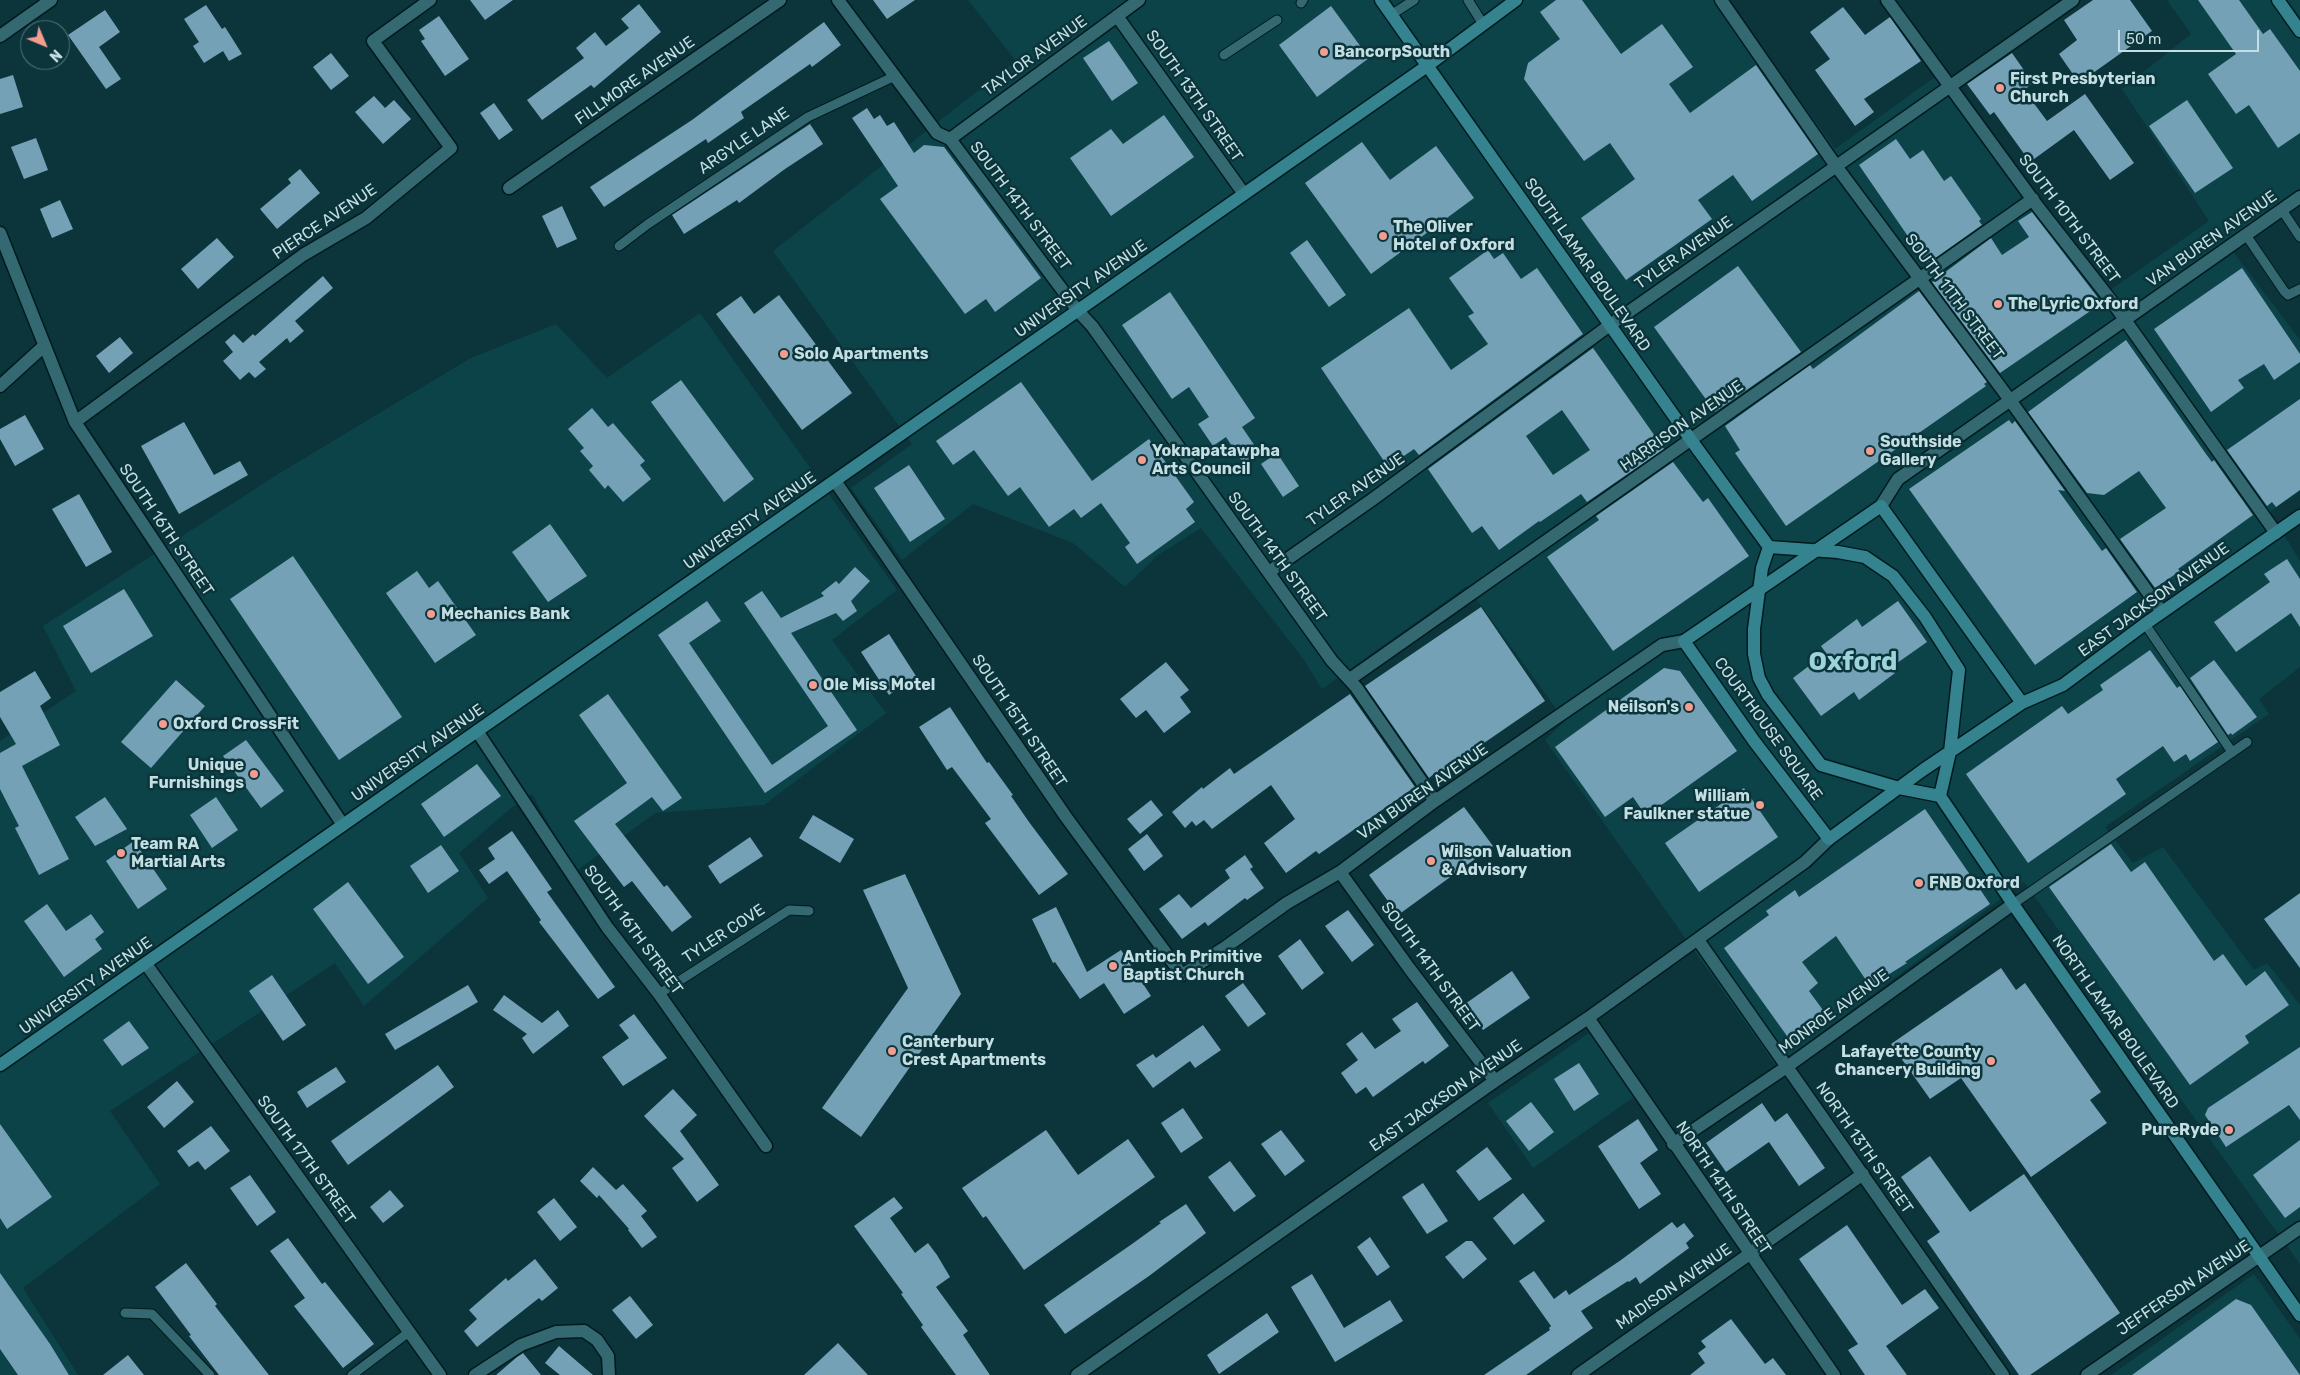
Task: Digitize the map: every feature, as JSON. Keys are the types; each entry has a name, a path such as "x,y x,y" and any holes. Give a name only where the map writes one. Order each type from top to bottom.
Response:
{"street":[{"path":"0,36 51,0"},
{"name":"PIERCE AVENUE","path":"75,422 303,255 366,218 451,148 373,41 430,0"},
{"name":"FILLMORE AVENUE","path":"509,188 780,0"},
{"name":"SOUTH 14TH STREET","path":"838,0 937,133 950,139 1078,311 1092,326 1332,661 1350,679 1435,801"},
{"name":"TAYLOR AVENUE","path":"950,139 1139,0"},
{"name":"SOUTH LAMAR BOULEVARD","path":"1381,0 1691,440 1769,546"},
{"name":"UNIVERSITY AVENUE","path":"0,1066 1428,66 1516,0"},
{"name":"SOUTH 11TH STREET","path":"1721,0 1836,166 2010,400 2162,612"},
{"name":"SOUTH 10TH STREET","path":"1887,0 2032,199 2124,320 2276,533"},
{"name":"TYLER AVENUE","path":"1269,572 1374,499 1610,325 2073,0"},
{"path":"2278,0 2300,31"},
{"name":"SOUTH 13TH STREET","path":"1117,16 1244,194"},
{"name":"VAN BUREN AVENUE","path":"1881,506 1898,479 2300,197"},
{"name":"HARRISON AVENUE","path":"1350,679 2032,199"},
{"name":"SOUTH 16TH STREET","path":"0,232 75,422 343,825"},
{"path":"0,386 44,346"},
{"name":"SOUTH 15TH STREET","path":"835,481 1066,817 1182,975"},
{"path":"1684,640 1881,506 2022,703 1829,839"},
{"name":"EAST JACKSON AVENUE","path":"2022,703 2063,685 2145,624 2300,516"},
{"path":"1769,546 1838,552 1864,558 1893,576 1925,617 1959,670 1950,752 1940,796"},
{"name":"COURTHOUSE SQUARE","path":"1769,546 1762,568 1754,629 1754,654 1759,678 1768,695 1820,765 1900,788 1940,796"},
{"name":"VAN BUREN AVENUE","path":"1182,975 1287,903 1340,872 1435,801 1662,645 1684,640"},
{"name":"COURTHOUSE SQUARE","path":"1684,640 1754,741 1829,839"},
{"name":"SOUTH 16TH STREET","path":"477,731 607,927 659,994 766,1146"},
{"name":"NORTH LAMAR BOULEVARD","path":"1940,796 2013,904 2300,1315"},
{"name":"EAST JACKSON AVENUE","path":"1077,1375 1494,1081 1588,1018 1698,940 1804,862 1829,839"},
{"name":"SOUTH 14TH STREET","path":"1340,872 1494,1081"},
{"name":"MONROE AVENUE","path":"1673,1144 1788,1066 2013,904"},
{"name":"NORTH 13TH STREET","path":"1698,940 2003,1375"},
{"name":"SOUTH 17TH STREET","path":"146,964 440,1375"},
{"name":"NORTH 14TH STREET","path":"1588,1018 1673,1144 1834,1375"},
{"name":"MADISON AVENUE","path":"1578,1375 1863,1174"},
{"name":"JEFFERSON AVENUE","path":"2086,1375 2300,1228"},
{"path":"475,1375 521,1345 556,1332 584,1331 597,1340 608,1356 609,1375"}],"lane":[{"path":"1391,15 1414,0"},
{"path":"1468,0 1484,24"},
{"path":"1224,56 1277,20"},
{"name":"ARGYLE LANE","path":"619,246 648,224 808,117 895,76"},
{"path":"2282,210 2300,237"},
{"path":"2246,236 2284,292 2288,295 2300,289"},
{"path":"2145,624 2232,752"},
{"path":"2013,904 2247,742"},
{"name":"TYLER COVE","path":"659,994 789,910 809,911"},
{"path":"125,1313 152,1314 210,1375"},
{"path":"352,1375 409,1332"}],"shaded area":[{"path":"968,0 1728,0 1835,149 1946,69 2109,291 2209,221 2122,89 2191,34 2167,0 2300,0 2300,207 2234,253 2300,340 2300,491 2270,512 2300,561 2300,667 2259,699 2269,714 2105,827 2133,863 2163,847 2254,970 2267,963 2300,1005 2300,1264 2024,882 1776,1066 1545,740 1565,721 1467,586 1322,689 1302,657 1201,528 1158,555 1125,587 1073,543 973,504 902,560 851,488 912,444 773,251 1016,61"},
{"path":"700,313 897,590 832,640 886,713 764,805 655,813 575,872 532,794 510,809 459,853 488,898 364,1006 335,963 110,1111 160,1184 23,1288 78,1375 0,1375 0,741 76,691 43,626 275,476 469,359 556,324 607,378"},
{"path":"1589,1033 1634,1097 1533,1168 1488,1103"},
{"path":"2254,1274 2300,1339 2300,1375 2111,1375"}],"building":[{"path":"470,0 513,0 485,20"},
{"path":"873,0 915,0 887,19"},
{"path":"1556,0 1582,0 1621,54 1662,24 1693,67 1669,84 1690,113 1756,65 1818,154 1752,201 1733,175 1698,200 1712,219 1626,280 1581,218 1635,179 1610,143 1584,161 1524,79 1528,63 1560,39 1540,12"},
{"path":"2093,0 2130,0 2152,31 2079,83 2059,54 2077,40 2064,20"},
{"path":"2198,0 2239,0 2263,34 2270,29 2300,71 2300,133 2278,148 2249,105 2236,114 2208,74 2236,54"},
{"path":"639,4 661,32 594,88 591,85 542,120 527,100 584,58 576,48 595,32 606,46 629,28 621,19"},
{"path":"206,5 222,29 225,27 242,54 229,61 223,51 204,63 193,46 199,42 184,19"},
{"name":"BancorpSouth","path":"1331,6 1369,58 1317,97 1279,45"},
{"path":"1843,7 1865,35 1890,17 1921,61 1864,99 1874,112 1855,126 1815,70 1830,59 1810,32"},
{"path":"105,10 120,32 99,47 121,79 106,89 70,38 70,34"},
{"path":"439,16 469,59 445,76 421,41 425,39 419,30"},
{"path":"824,22 841,45 812,67 810,64 741,112 744,118 708,143 706,139 604,207 590,187 692,120"},
{"path":"1109,41 1138,83 1112,101 1083,58"},
{"path":"331,53 349,76 331,90 313,67"},
{"path":"2012,53 2033,83 2024,90 2047,121 2085,94 2134,163 2110,180 2074,130 2030,162 1994,112 1990,115 1967,84"},
{"path":"13,75 23,107 0,114 0,79"},
{"path":"374,96 385,108 394,100 411,119 383,144 355,112"},
{"path":"2187,100 2233,168 2195,193 2149,126"},
{"path":"494,103 513,130 499,140 480,113"},
{"path":"867,108 874,119 880,115 887,126 894,122 914,153 924,145 944,147 1041,278 995,312 986,299 965,314 880,199 898,186 852,118"},
{"path":"1164,115 1194,157 1111,216 1070,158 1111,129 1123,144"},
{"path":"810,124 823,144 739,203 737,200 684,234 672,215"},
{"path":"36,138 48,170 24,179 11,147"},
{"path":"1896,139 1910,159 1923,150 1944,181 1951,176 1981,219 1979,221 1982,225 1927,264 1859,165"},
{"name":"The Oliver Hotel of Oxford","path":"1362,142 1390,180 1436,146 1474,198 1371,274 1305,183"},
{"path":"300,169 320,193 277,229 260,209 291,183 288,179"},
{"path":"60,200 73,229 52,238 40,209"},
{"path":"562,206 577,239 557,248 542,216"},
{"path":"2032,212 2102,303 2000,373 1932,282 1991,238 2002,255 2029,237 2018,221"},
{"path":"217,238 234,257 198,289 181,269"},
{"path":"1307,240 1346,295 1329,307 1290,253"},
{"path":"1488,250 1494,259 1503,253 1521,279 1537,268 1583,334 1419,455 1414,449 1388,467 1321,368 1409,308 1451,370 1488,344 1468,316 1474,313 1449,278"},
{"path":"1738,266 1801,352 1715,412 1654,327"},
{"path":"2242,268 2300,354 2300,362 2274,380 2264,364 2238,380 2244,388 2211,412 2154,329"},
{"path":"323,276 333,288 295,321 304,331 290,343 287,338 259,362 266,369 255,378 249,372 240,380 223,361 233,352 225,342 234,334 243,343 253,334 255,336"},
{"path":"1919,291 1987,382 1984,384 1986,386 1786,526 1735,453 1740,450 1725,426 1810,365 1813,369"},
{"path":"1170,292 1255,418 1242,427 1261,455 1245,466 1226,437 1213,446 1198,424 1209,417 1189,387 1172,399 1122,325"},
{"name":"Solo Apartments","path":"779,295 852,393 802,430 716,314 741,296 754,314"},
{"path":"120,337 133,353 109,373 96,356"},
{"path":"2126,340 2206,454 2212,462 2214,460 2253,515 2155,588 2120,539 2166,508 2139,471 2104,495 2087,493 2028,412"},
{"path":"1593,348 1664,449 1587,502 1581,494 1499,550 1482,526 1472,533 1428,469","holes":["1562,410 1590,450 1553,475 1526,436"]},
{"path":"681,380 754,479 724,502 651,402"},
{"name":"Yoknapatawpha Arts Council","path":"1021,382 1092,481 1149,439 1194,502 1186,509 1195,522 1137,564 1125,547 1130,543 1101,503 1081,518 1074,509 1049,527 1020,487 1008,496 974,450 953,465 936,441"},
{"path":"2300,399 2300,490 2276,507 2272,502 2267,506 2227,450"},
{"path":"592,408 608,427 613,423 645,461 640,465 651,479 623,502 608,485 605,489 589,470 593,466 580,451 584,448 568,429"},
{"path":"25,415 44,449 15,466 0,439 0,429"},
{"path":"2009,420 2012,424 2015,421 2065,491 2058,490 2102,551 2106,548 2137,592 2035,665 1909,489"},
{"path":"184,422 214,475 240,461 248,475 179,514 141,446"},
{"path":"1277,453 1299,486 1283,497 1261,464"},
{"path":"1673,462 1703,502 1708,498 1749,556 1613,651 1547,557 1599,520 1596,516"},
{"path":"909,465 945,519 910,542 874,488"},
{"path":"79,494 112,552 86,567 52,509"},
{"path":"550,524 587,576 548,602 512,552"},
{"path":"293,556 402,717 339,760 230,599"},
{"path":"2287,559 2300,579 2300,627 2291,613 2236,652 2214,622 2270,582 2264,574"},
{"name":"Ole Miss Motel","path":"855,567 870,581 851,601 857,611 843,621 836,613 791,633 857,730 765,793 658,635 707,601 721,621 689,643 772,765 828,726 744,603 762,591 781,618 824,596 821,593 836,581 839,584"},
{"name":"Mechanics Bank","path":"417,571 429,588 438,581 476,635 435,663 386,593"},
{"path":"124,589 153,636 91,673 63,626"},
{"path":"1898,601 1927,642 1890,668 1895,673 1859,700 1854,692 1821,716 1793,678 1826,653 1821,646 1857,619 1862,627"},
{"path":"1481,607 1545,701 1436,776 1434,774 1429,778 1365,686"},
{"path":"889,634 916,676 889,695 861,652"},
{"path":"2150,650 2177,688 2180,686 2218,742 2190,761 2186,754 2174,762 2163,746 2116,779 2126,794 2028,863 1966,774 2062,706 2068,714 2103,690 2100,685"},
{"path":"2214,660 2257,717 2232,735 2231,733 2228,735 2190,678"},
{"path":"1166,662 1189,690 1180,697 1191,712 1164,733 1146,710 1136,718 1120,699"},
{"path":"1664,668 1680,671 1737,751 1646,816 1633,797 1605,817 1555,747"},
{"path":"35,671 51,698 40,706 60,745 22,766 69,859 39,875 15,828 19,826 0,789 0,753 16,744 0,717 0,692"},
{"name":"Oxford CrossFit","path":"176,680 205,706 151,768 121,742"},
{"path":"608,694 682,798 663,811 652,797 615,824 664,887 667,885 692,917 672,932 632,881 624,887 574,821 627,783 579,715"},
{"path":"1350,694 1415,787 1319,854 1316,851 1286,873 1264,843 1295,819 1271,785 1212,829 1204,820 1196,826 1192,821 1185,828 1172,812 1202,787 1203,789 1230,768 1234,774"},
{"path":"950,707 987,763 989,762 1013,795 1011,796 1029,822 1068,874 1039,895 985,823 991,819 952,767 947,770 919,727"},
{"name":"Unique Furnishings","path":"246,740 284,791 261,808 223,756"},
{"path":"477,764 501,796 444,837 421,804"},
{"path":"1744,788 1778,837 1699,892 1665,843"},
{"path":"105,797 127,829 95,846 75,817"},
{"path":"216,797 238,830 212,848 190,815"},
{"path":"1151,800 1163,815 1140,834 1127,819"},
{"name":"Wilson Valuation & Advisory","path":"1464,807 1493,846 1398,915 1369,875"},
{"path":"1925,809 1990,904 1905,962 1907,963 1870,986 1836,936 1802,962 1818,983 1809,991 1828,1017 1792,1043 1724,948 1769,915 1766,911 1795,890 1799,897"},
{"path":"813,815 854,839 840,863 799,838"},
{"path":"512,831 552,889 547,892 615,987 598,999 539,922 541,920 507,871 489,884 479,870 495,859 488,848"},
{"path":"1147,834 1163,856 1144,871 1128,849"},
{"path":"750,837 763,856 720,884 708,866"},
{"path":"134,841 167,889 138,909 106,861"},
{"path":"2111,844 2131,872 2145,862 2214,961 2223,954 2246,986 2265,971 2289,1005 2245,1036 2249,1043 2190,1085 2049,887"},
{"path":"441,845 459,871 428,893 410,866"},
{"path":"1245,855 1253,867 1250,869 1264,888 1247,900 1245,898 1208,926 1205,922 1182,939 1159,909 1179,894 1191,908 1230,878 1225,870"},
{"name":"Canterbury Crest Apartments","path":"905,874 961,994 861,1137 822,1108 908,988 863,890"},
{"path":"348,882 404,957 368,984 313,909"},
{"path":"2300,893 2300,968 2264,919"},
{"path":"47,904 66,931 91,914 104,932 95,939 102,949 64,977 24,921"},
{"path":"1056,907 1087,972 1121,950 1151,996 1124,1014 1104,983 1080,999 1055,962 1053,963 1032,919"},
{"path":"1348,910 1374,945 1352,962 1325,926"},
{"path":"1300,939 1324,973 1302,990 1278,956"},
{"name":"Lafayette County Chancery Building","path":"2001,968 2016,990 2025,983 2101,1092 2090,1100 2107,1123 2031,1177 1961,1078 1930,1099 1891,1044"},
{"path":"1512,971 1530,998 1483,1030 1465,1004"},
{"path":"272,975 306,1025 283,1041 249,991"},
{"path":"1243,983 1266,1014 1248,1027 1225,996"},
{"path":"468,985 478,1002 395,1050 385,1034"},
{"path":"504,995 542,1023 558,1010 569,1026 533,1054 522,1038 527,1034 493,1010"},
{"path":"1417,1002 1449,1046 1425,1064 1423,1061 1373,1097 1366,1087 1356,1094 1341,1073 1358,1060 1346,1044 1362,1032 1375,1049 1401,1031 1392,1019"},
{"path":"634,1014 667,1058 623,1086 602,1057 629,1038 619,1025"},
{"path":"129,1021 149,1048 122,1066 103,1040"},
{"path":"1203,1025 1221,1050 1195,1068 1190,1061 1153,1088 1136,1065 1153,1054 1156,1058"},
{"path":"2300,1047 2300,1120 2289,1105 2226,1147 2205,1115 2208,1108"},
{"path":"1579,1063 1599,1094 1574,1111 1554,1079"},
{"path":"438,1065 454,1087 348,1165 331,1141"},
{"path":"336,1067 346,1082 307,1108 297,1092"},
{"path":"177,1081 194,1102 164,1128 147,1107"},
{"path":"673,1089 697,1115 680,1131 719,1185 697,1202 672,1168 684,1159 644,1116"},
{"path":"1531,1102 1554,1132 1529,1151 1506,1121"},
{"path":"1762,1103 1775,1122 1787,1113 1825,1168 1799,1186 1769,1142 1726,1172 1706,1143"},
{"path":"1183,1108 1203,1138 1181,1153 1161,1123"},
{"path":"1638,1119 1658,1150 1640,1163 1661,1194 1639,1209 1598,1146"},
{"path":"0,1124 52,1197 7,1229 0,1218"},
{"path":"211,1126 230,1151 205,1170 198,1161 189,1167 177,1151"},
{"path":"1046,1130 1078,1175 1128,1139 1155,1177 1024,1270 986,1216 983,1218 962,1188"},
{"path":"1281,1130 1305,1161 1285,1176 1261,1144"},
{"path":"2300,1140 2300,1207 2285,1218 2253,1175"},
{"path":"1487,1147 1512,1179 1479,1201 1456,1171"},
{"path":"1930,1156 1970,1212 2024,1174 2120,1313 2030,1375 2019,1375 1927,1241 1940,1232 1901,1177"},
{"path":"1230,1161 1256,1196 1234,1212 1208,1177"},
{"path":"593,1167 616,1190 623,1184 647,1211 641,1216 657,1237 642,1248 629,1229 599,1195 597,1198 580,1181"},
{"path":"250,1175 276,1212 257,1226 230,1188"},
{"path":"1423,1183 1448,1221 1427,1234 1402,1197"},
{"path":"390,1190 404,1206 383,1223 370,1207"},
{"path":"1523,1193 1545,1221 1514,1245 1493,1218"},
{"path":"894,1197 903,1208 890,1218 915,1253 928,1243 937,1255 950,1277 936,1287 968,1331 963,1335 990,1375 956,1375 921,1327 923,1325 901,1294 903,1293 854,1226"},
{"path":"554,1198 577,1227 560,1241 537,1212"},
{"path":"1186,1204 1206,1233 1149,1276 1065,1334 1044,1305"},
{"path":"1672,1222 1677,1228 1684,1223 1694,1236 1686,1243 1689,1248 1640,1284 1636,1277 1581,1311 1593,1328 1526,1375 1484,1375 1550,1330 1551,1326 1519,1281 1534,1271 1554,1299 1566,1290 1569,1295 1621,1260"},
{"path":"1847,1225 1902,1305 1925,1289 1939,1308 1886,1346 1907,1375 1865,1375 1848,1350 1858,1344 1799,1259"},
{"path":"1370,1237 1390,1267 1377,1276 1357,1247"},
{"path":"288,1238 322,1284 325,1282 374,1344 343,1368 294,1306 305,1298 270,1251"},
{"path":"1466,1241 1472,1241 1487,1259 1463,1279 1445,1257"},
{"path":"535,1259 558,1288 542,1301 539,1298 477,1347 464,1331 477,1319 469,1310 506,1278 508,1281"},
{"path":"186,1263 217,1304 215,1306 269,1375 219,1375 189,1336 191,1335 155,1287"},
{"path":"0,1273 50,1344 69,1375 18,1375 0,1349"},
{"path":"1312,1274 1344,1328 1390,1300 1403,1321 1335,1362 1291,1287"},
{"path":"630,1296 653,1325 636,1339 612,1310"},
{"path":"2236,1299 2251,1305 2300,1375 2132,1375"},
{"path":"1267,1313 1279,1332 1219,1374 1207,1355"},
{"path":"1731,1319 1765,1364 1773,1358 1786,1375 1690,1375 1705,1363 1698,1353 1706,1347 1701,1341"},
{"path":"838,1343 868,1375 804,1375"},
{"path":"559,1346 593,1375 560,1375 545,1363"},
{"path":"523,1353 541,1375 496,1375 517,1357"},
{"path":"128,1355 144,1375 103,1375"}],"place":[{"name":"BancorpSouth","path":"1324,52"},
{"name":"First Presbyterian Church","path":"2000,88"},
{"name":"The Oliver Hotel of Oxford","path":"1383,236"},
{"name":"The Lyric Oxford","path":"1998,304"},
{"name":"Solo Apartments","path":"784,354"},
{"name":"Southside Gallery","path":"1870,451"},
{"name":"Yoknapatawpha Arts Council","path":"1142,460"},
{"name":"Mechanics Bank","path":"431,614"},
{"name":"Ole Miss Motel","path":"813,685"},
{"name":"Neilson's","path":"1689,707"},
{"name":"Oxford CrossFit","path":"163,724"},
{"name":"Unique Furnishings","path":"254,774"},
{"name":"William Faulkner statue","path":"1760,805"},
{"name":"Team RA Martial Arts","path":"121,853"},
{"name":"Wilson Valuation & Advisory","path":"1431,861"},
{"name":"FNB Oxford","path":"1919,883"},
{"name":"Antioch Primitive Baptist Church","path":"1113,966"},
{"name":"Canterbury Crest Apartments","path":"892,1051"},
{"name":"Lafayette County Chancery Building","path":"1991,1061"},
{"name":"PureRyde","path":"2229,1130"}],"district":[{"name":"Oxford","path":"1853,662"}]}
